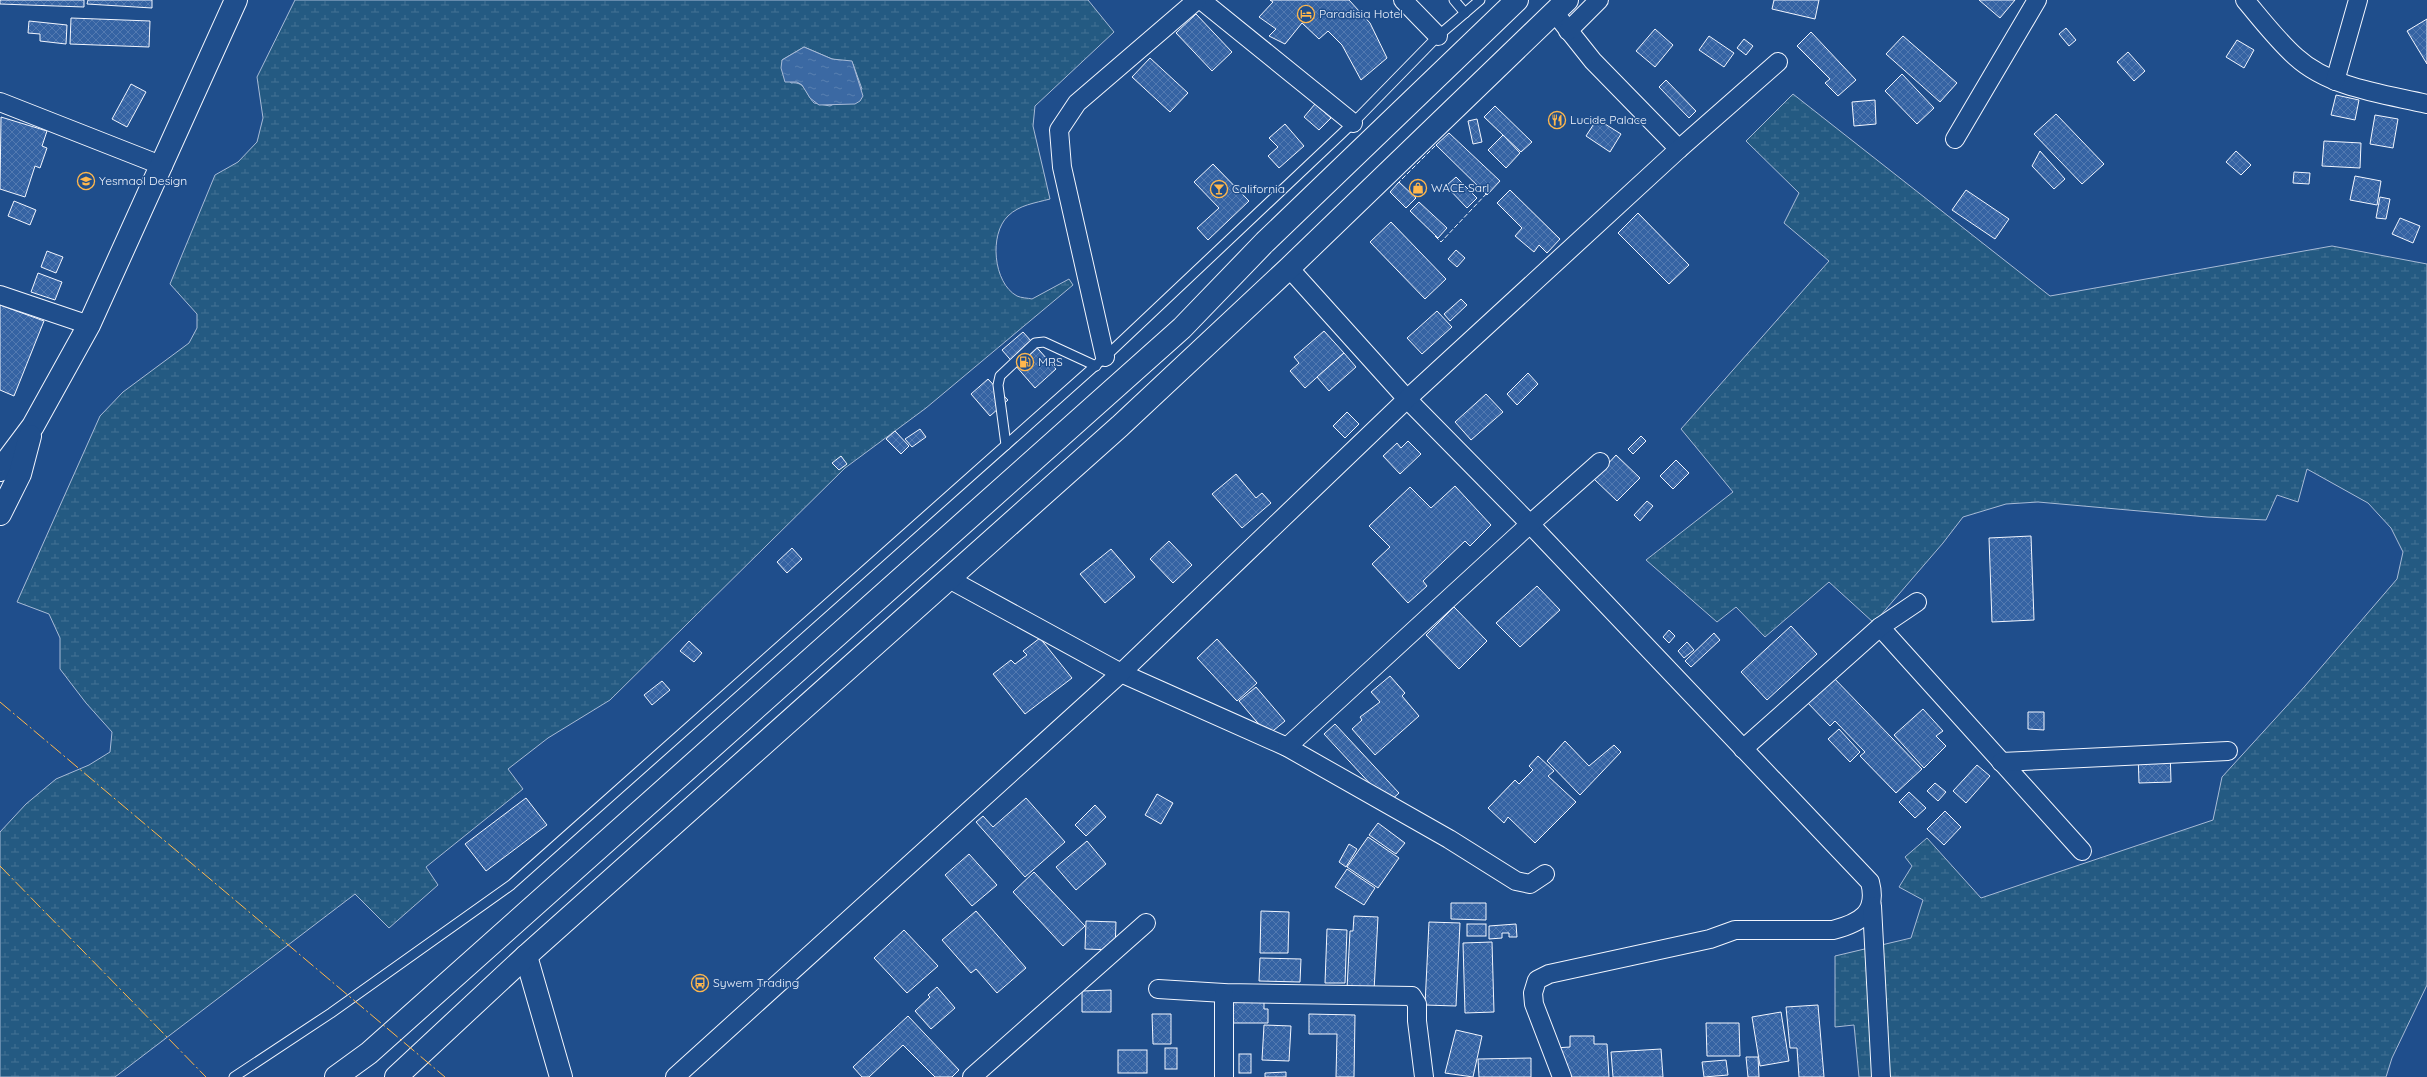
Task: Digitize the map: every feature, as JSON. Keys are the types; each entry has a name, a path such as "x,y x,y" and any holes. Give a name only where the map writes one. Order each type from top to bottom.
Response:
{"main road":[{"path":"336,1077 375,1048 1171,338 1265,242 1517,0"},
{"path":"0,470 32,426 89,325 163,166 234,1"},
{"path":"396,1077 526,956 1120,426 1289,268 1560,6"},
{"path":"0,514 20,474 32,426"},
{"path":"526,956 561,1077"}],"street":[{"path":"1100,361 1062,166 1059,130 1077,103 1197,0"},
{"path":"1201,0 1353,123"},
{"path":"1403,0 1438,36"},
{"path":"1568,31 1599,0"},
{"path":"1955,139 2037,0"},
{"path":"2245,0 2296,58 2335,80 2427,104"},
{"path":"2335,80 2358,0"},
{"path":"1560,6 1568,31 1593,61 1679,149"},
{"path":"675,1077 1121,673 1407,399 1679,149 1778,62"},
{"path":"0,102 163,166"},
{"path":"1289,268 1407,399 1530,524 1870,882 1872,893 1881,1077"},
{"path":"0,295 89,325"},
{"path":"1287,747 1530,524 1600,462"},
{"path":"949,579 1121,673 1287,747 1449,839 1516,881 1530,884 1546,874"},
{"path":"1743,749 1880,628 1917,602"},
{"path":"1880,628 2082,851"},
{"path":"2001,762 2228,751"},
{"path":"1562,1077 1534,1004 1533,993 1537,980 1549,974 1710,939 1736,930 1833,930 1848,926 1858,920 1872,906"},
{"path":"972,1077 1146,923"},
{"path":"1158,989 1224,993 1412,996 1417,1004 1417,1021 1424,1077"},
{"path":"1224,993 1224,1077"}],"lane":[{"path":"1454,0 1465,13"},
{"path":"234,1077 331,1013 511,885 1100,361 1353,123 1438,36 1480,0"},
{"path":"1006,445 998,385 1000,376 1035,343 1044,342 1100,361"}],"green space":[{"path":"295,0 1088,0 1114,32 1035,106 1033,126 1050,199 1028,205 1012,212 1002,224 998,234 996,246 996,258 1003,281 1009,290 1017,296 1032,299 1069,279 1073,285 926,408 845,468 610,700 548,738 508,769 523,789 426,867 438,885 389,928 355,894 115,1077 0,1077 0,832 26,804 56,779 89,765 110,752 112,732 86,703 60,669 60,638 49,614 17,602 100,416 123,392 189,343 197,328 197,314 170,284 215,175 238,162 257,142 263,118 257,77","holes":["804,47 832,59 853,64 862,89 830,106 814,103 803,86 800,84 791,83 782,60"]},
{"path":"1793,94 2050,296 2332,246 2427,264 2427,985 2392,1058 2386,1077 1859,1077 1854,1025 1835,1027 1835,956 1911,938 1923,900 1899,887 1912,866 1905,857 1927,838 1981,898 2213,820 2222,777 2305,686 2397,579 2403,552 2391,528 2368,503 2307,469 2298,502 2277,495 2266,520 2207,517 2038,502 2006,504 1963,517 1943,543 1874,623 1829,582 1765,637 1736,607 1717,622 1646,560 1733,492 1681,429 1829,261 1784,223 1799,193 1746,141"}],"water":[{"path":"804,47 832,59 852,61 863,96 860,101 855,104 819,105 810,98 802,85 797,82 785,82 781,68 782,60"}],"building":[{"path":"0,0 84,0 84,7 0,4"},
{"path":"88,0 152,0 152,8 87,4"},
{"path":"1270,0 1349,0 1370,23 1387,58 1361,80 1342,45 1328,31 1319,39 1302,23 1285,44 1269,36 1276,29 1259,17 1273,2"},
{"path":"1774,0 1819,0 1815,19 1772,9"},
{"path":"1979,0 2015,0 2000,18"},
{"path":"1196,14 1232,52 1212,71 1176,33"},
{"path":"71,18 150,21 149,47 70,44"},
{"path":"2427,19 2427,64 2407,31"},
{"path":"29,21 67,25 66,44 40,41 40,34 28,33"},
{"path":"2066,28 2076,40 2069,46 2059,34"},
{"path":"1655,29 1673,45 1655,67 1636,51"},
{"path":"1811,32 1856,80 1838,96 1825,83 1830,79 1797,46"},
{"path":"1709,36 1734,53 1724,67 1699,50"},
{"path":"1903,36 1957,83 1940,102 1886,54"},
{"path":"1744,39 1753,46 1746,55 1737,48"},
{"path":"2237,40 2254,50 2244,68 2226,57"},
{"path":"2128,52 2145,71 2134,81 2117,62"},
{"path":"1150,58 1188,93 1170,112 1132,77"},
{"path":"1902,74 1934,108 1917,124 1885,91"},
{"path":"1666,80 1696,111 1689,118 1659,87"},
{"path":"131,84 146,92 127,127 112,119"},
{"path":"2336,95 2359,100 2355,120 2331,115"},
{"path":"1875,100 1876,124 1854,126 1852,102"},
{"path":"1315,104 1331,118 1319,130 1304,117"},
{"path":"1495,106 1532,142 1521,152 1484,117"},
{"path":"2056,114 2104,164 2082,184 2034,134"},
{"path":"2375,115 2398,119 2393,148 2370,144"},
{"path":"1,117 47,131 42,146 47,148 40,168 35,166 25,197 0,189"},
{"path":"1477,119 1482,142 1473,144 1468,121"},
{"path":"1597,119 1621,134 1610,152 1586,136"},
{"path":"1285,124 1304,146 1279,168 1268,156 1278,147 1269,138"},
{"path":"1449,133 1500,181 1487,195 1436,145"},
{"path":"1503,135 1520,153 1506,168 1488,150"},
{"path":"2324,141 2361,143 2360,168 2322,166"},
{"path":"2040,151 2065,179 2054,189 2032,166"},
{"path":"2236,151 2251,165 2241,175 2226,162"},
{"path":"1213,164 1249,201 1208,240 1197,228 1219,208 1194,182"},
{"path":"2294,172 2310,173 2309,184 2293,183"},
{"path":"2355,176 2381,181 2377,205 2350,200"},
{"path":"1456,177 1477,198 1467,208 1446,186"},
{"path":"1399,182 1416,198 1406,208 1390,192"},
{"path":"1510,190 1560,239 1547,253 1539,245 1534,252 1515,236 1522,228 1497,203"},
{"path":"1966,190 2009,219 1995,239 1952,210"},
{"path":"2380,197 2390,199 2386,219 2376,218"},
{"path":"14,201 36,210 30,225 8,216"},
{"path":"1419,202 1447,228 1438,238 1410,211"},
{"path":"1638,213 1689,265 1669,284 1618,233"},
{"path":"2400,218 2420,226 2413,243 2392,234"},
{"path":"1391,222 1446,279 1425,299 1370,242"},
{"path":"1456,250 1465,258 1457,267 1448,259"},
{"path":"47,251 63,257 56,273 41,267"},
{"path":"38,273 62,282 55,300 31,292"},
{"path":"1461,299 1467,305 1450,321 1444,314"},
{"path":"0,305 44,321 14,396 0,390"},
{"path":"1437,311 1452,327 1422,354 1407,338"},
{"path":"1324,331 1344,353 1305,388 1290,371 1299,363 1294,357"},
{"path":"1023,332 1056,369 1035,388 1002,350"},
{"path":"1344,353 1356,367 1329,391 1317,377"},
{"path":"1528,373 1538,384 1517,405 1507,394"},
{"path":"988,379 1008,400 990,416 971,394"},
{"path":"1486,394 1503,412 1471,440 1455,422"},
{"path":"1347,412 1359,424 1345,438 1333,426"},
{"path":"920,429 926,437 912,447 905,439"},
{"path":"895,431 909,446 901,454 886,439"},
{"path":"1641,436 1646,441 1633,454 1628,449"},
{"path":"1408,441 1421,454 1400,474 1383,456 1397,443 1401,448"},
{"path":"1616,455 1640,478 1617,501 1594,479"},
{"path":"841,456 847,464 839,470 832,463"},
{"path":"1676,460 1689,473 1673,489 1660,476"},
{"path":"1236,474 1256,498 1262,493 1271,503 1242,528 1212,494"},
{"path":"1455,486 1491,525 1470,546 1465,541 1423,581 1427,586 1408,603 1372,564 1390,547 1369,526 1410,487 1431,508"},
{"path":"1647,501 1653,506 1640,521 1634,515"},
{"path":"2031,536 2034,620 1992,622 1989,538"},
{"path":"1169,541 1192,565 1173,583 1150,559"},
{"path":"792,548 802,559 787,573 777,562"},
{"path":"1111,549 1135,577 1105,603 1080,574"},
{"path":"1537,586 1560,610 1520,647 1496,623"},
{"path":"1454,607 1487,641 1459,669 1426,635"},
{"path":"1791,626 1817,654 1767,700 1741,672"},
{"path":"1669,630 1675,636 1669,643 1663,637"},
{"path":"1714,633 1720,640 1691,667 1685,661"},
{"path":"1040,638 1072,678 1025,714 993,674 1011,660 1015,664 1027,655 1023,651"},
{"path":"1217,639 1257,683 1237,701 1197,658"},
{"path":"689,641 702,653 694,662 680,651"},
{"path":"1687,642 1694,650 1684,658 1678,651"},
{"path":"1831,675 1922,769 1896,793 1860,756 1865,752 1835,721 1830,726 1805,700"},
{"path":"1390,676 1405,693 1402,696 1419,716 1375,755 1352,729 1362,720 1360,717 1380,702 1371,692"},
{"path":"662,681 670,690 652,705 644,695"},
{"path":"1256,687 1285,721 1268,735 1239,701"},
{"path":"1923,709 1943,731 1936,736 1946,746 1924,768 1894,735"},
{"path":"2028,712 2044,712 2044,730 2028,729"},
{"path":"1335,724 1399,793 1388,803 1324,734"},
{"path":"1839,729 1860,752 1850,762 1828,739"},
{"path":"1565,741 1589,766 1614,745 1621,752 1580,795 1547,761"},
{"path":"2170,749 2171,782 2139,783 2138,753"},
{"path":"1538,756 1554,771 1548,776 1576,802 1535,843 1508,817 1504,823 1488,808 1515,780 1519,784 1533,770 1529,766"},
{"path":"1977,765 1990,776 1966,803 1953,791"},
{"path":"1935,783 1946,792 1938,801 1927,791"},
{"path":"1909,792 1926,808 1915,818 1899,802"},
{"path":"1157,794 1173,803 1161,824 1145,815"},
{"path":"526,798 547,825 486,871 465,844"},
{"path":"1026,798 1065,842 1025,877 976,822 983,816 993,827"},
{"path":"1095,805 1106,817 1086,836 1075,825"},
{"path":"1945,811 1961,827 1944,845 1927,829"},
{"path":"1378,823 1405,843 1396,854 1369,835"},
{"path":"1368,837 1399,858 1378,888 1347,867"},
{"path":"1087,841 1106,864 1076,890 1056,867"},
{"path":"1349,844 1357,849 1346,867 1339,862"},
{"path":"969,854 997,885 972,906 945,875"},
{"path":"1347,869 1375,888 1364,905 1335,887"},
{"path":"1034,872 1085,926 1063,946 1013,892"},
{"path":"1451,903 1486,903 1486,920 1451,919"},
{"path":"976,911 1026,968 997,993 976,969 971,973 942,940"},
{"path":"1261,911 1289,912 1288,953 1260,953"},
{"path":"1354,916 1378,917 1374,991 1347,989 1350,931 1353,931"},
{"path":"1086,921 1116,922 1115,950 1085,949"},
{"path":"1429,922 1460,923 1456,1006 1425,1005"},
{"path":"1467,924 1486,924 1486,936 1467,936"},
{"path":"1516,924 1517,937 1509,937 1509,933 1502,933 1502,938 1489,939 1489,926"},
{"path":"1327,929 1347,930 1345,983 1325,983"},
{"path":"904,930 938,966 907,993 874,958"},
{"path":"1492,942 1494,1012 1465,1013 1463,943"},
{"path":"1260,958 1301,959 1300,982 1259,981"},
{"path":"937,987 955,1008 931,1029 915,1011 930,997 928,995"},
{"path":"1111,990 1111,1012 1082,1012 1082,991"},
{"path":"1233,1000 1264,1000 1264,1009 1268,1009 1268,1023 1233,1023"},
{"path":"1818,1005 1824,1077 1799,1077 1797,1048 1790,1048 1786,1007"},
{"path":"1781,1012 1789,1061 1760,1066 1752,1017"},
{"path":"1152,1014 1171,1014 1171,1044 1153,1044"},
{"path":"1309,1014 1355,1015 1354,1077 1336,1077 1337,1034 1309,1034"},
{"path":"908,1016 959,1070 952,1077 935,1077 903,1045 869,1077 862,1077 853,1067"},
{"path":"1706,1023 1739,1023 1740,1056 1707,1056"},
{"path":"1264,1025 1291,1026 1289,1061 1262,1060"},
{"path":"1456,1030 1482,1036 1473,1077 1445,1073"},
{"path":"1570,1036 1594,1036 1594,1044 1607,1044 1609,1077 1556,1077 1554,1048 1570,1047"},
{"path":"1165,1048 1177,1048 1177,1069 1165,1069"},
{"path":"1661,1049 1663,1077 1613,1077 1611,1052"},
{"path":"1118,1050 1147,1050 1147,1073 1118,1073"},
{"path":"1239,1054 1251,1054 1251,1073 1239,1073"},
{"path":"1746,1057 1758,1057 1759,1077 1748,1077"},
{"path":"1531,1058 1531,1077 1479,1077 1478,1059"},
{"path":"1726,1060 1728,1075 1704,1077 1702,1062"},
{"path":"1286,1072 1286,1077 1265,1077 1265,1073"}],"fence":[{"path":"1397,184 1437,144"},
{"path":"1435,236 1441,242 1488,192"}],"power":[{"path":"0,702 445,1077"},
{"path":"0,866 206,1077"}],"place":[{"name":"Paradisia Hotel","path":"1306,14"},
{"name":"Lucide Palace","path":"1557,120"},
{"name":"Yesmaol Design","path":"86,181"},
{"name":"WACE Sarl","path":"1418,188"},
{"name":"California","path":"1219,189"},
{"name":"MRS","path":"1025,362"},
{"name":"Sywem Trading","path":"700,983"}]}
